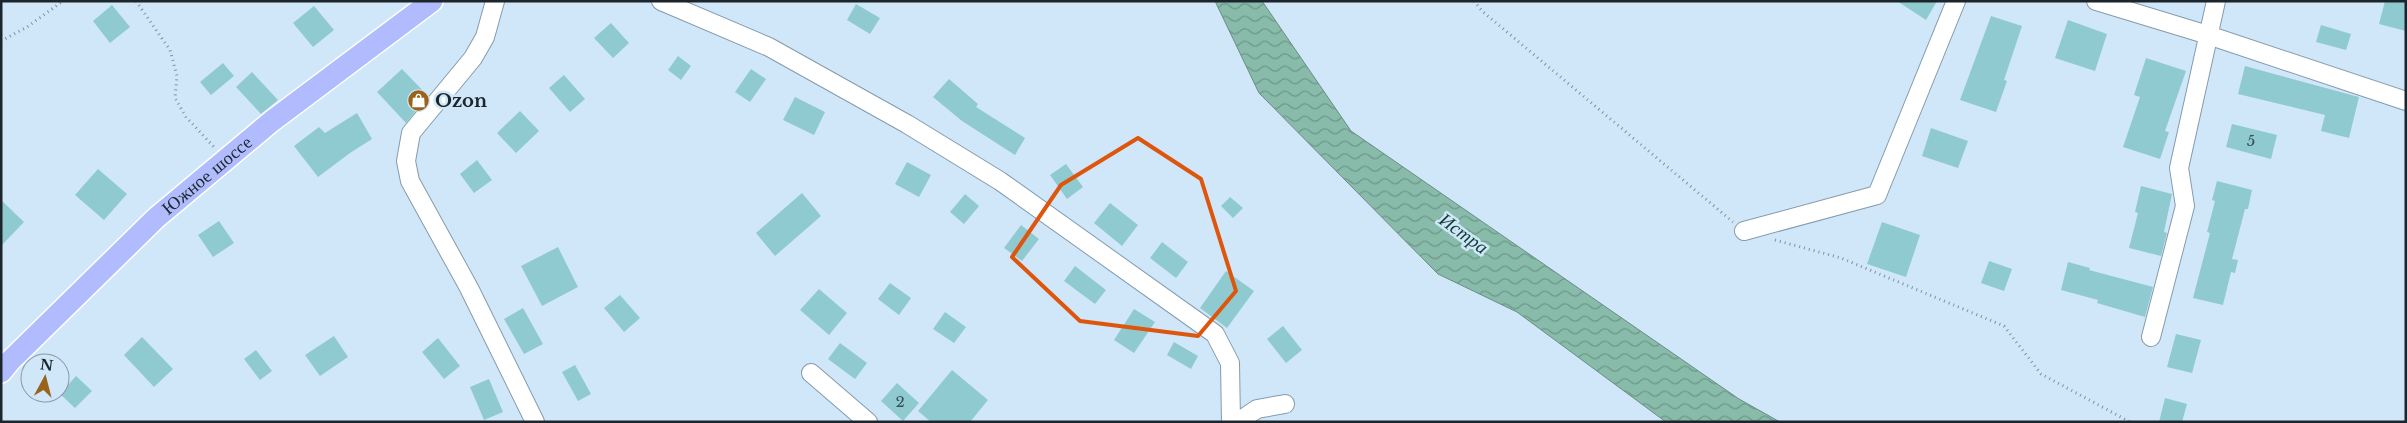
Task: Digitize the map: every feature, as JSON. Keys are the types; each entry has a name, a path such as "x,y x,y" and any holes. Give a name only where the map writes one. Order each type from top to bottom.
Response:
{"main road":[{"name":"Южное шоссе","path":"1,372 156,218 272,121 432,1"}],"street":[{"path":"494,1 485,37 473,58 411,133 406,161 410,181 469,288 535,422"},
{"path":"661,1 769,47 907,124 1000,181 1215,334 1230,363 1231,422"},
{"path":"1744,231 1877,195 1956,1"},
{"path":"2096,1 2208,35 2406,101"},
{"path":"2150,337 2185,206 2179,168 2216,1"},
{"path":"812,373 868,422"},
{"path":"1238,422 1257,408 1285,404"}],"path":[{"path":"1,41 27,27 63,1"},
{"path":"136,1 170,50 177,76 175,98 186,117 211,146 230,156"}],"highlighted area":[{"path":"1138,138 1201,179 1236,291 1198,336 1080,321 1012,257 1061,185"}],"water":[{"name":"Истра","path":"1215,1 1262,1 1351,131 1739,399 1780,422 1666,422 1517,312 1438,274 1259,93"}],"building":[{"path":"1897,1 1937,1 1926,20"},
{"path":"2385,1 2406,1 2406,31 2379,24"},
{"path":"856,4 880,18 870,34 847,20"},
{"path":"112,5 130,27 110,43 93,21"},
{"path":"314,6 334,30 313,47 293,23"},
{"path":"1991,16 2022,26 2004,80 2007,81 1996,112 1960,100"},
{"path":"2068,20 2107,34 2095,71 2055,58"},
{"path":"611,23 629,43 613,58 594,38"},
{"path":"2321,25 2351,34 2346,50 2316,42"},
{"path":"678,56 691,66 681,80 668,70"},
{"path":"2146,58 2186,71 2165,131 2169,132 2160,159 2123,147 2140,97 2134,95"},
{"path":"223,63 234,76 211,95 200,82"},
{"path":"2245,66 2359,97 2349,138 2321,131 2325,115 2238,94"},
{"path":"402,69 428,96 406,123 377,92"},
{"path":"751,69 766,79 750,102 735,92"},
{"path":"252,72 278,100 261,114 236,87"},
{"path":"564,75 585,99 570,112 549,88"},
{"path":"949,79 978,104 976,107 1025,138 1015,155 962,121 933,97"},
{"path":"795,97 825,112 814,135 783,120"},
{"path":"520,111 539,131 516,153 497,133"},
{"path":"357,113 372,139 318,177 294,146 319,127 325,133"},
{"path":"2232,124 2277,135 2271,159 2226,147"},
{"path":"1931,128 1968,141 1958,168 1922,156"},
{"path":"477,160 492,180 474,193 460,174"},
{"path":"907,162 931,175 919,197 895,184"},
{"path":"1066,164 1083,187 1067,199 1050,175"},
{"path":"98,169 127,194 104,220 75,195"},
{"path":"2217,181 2252,190 2232,259 2238,260 2235,273 2231,272 2223,305 2193,298 2210,233 2207,232 2215,201 2212,200"},
{"path":"2141,186 2172,194 2164,232 2167,233 2161,256 2129,248 2138,213 2135,212"},
{"path":"802,193 821,216 775,256 756,233"},
{"path":"965,194 979,206 964,224 950,212"},
{"path":"1230,197 1243,208 1233,218 1221,206"},
{"path":"1,200 24,222 1,246"},
{"path":"1110,203 1138,225 1122,246 1094,223"},
{"path":"219,221 234,243 213,257 198,235"},
{"path":"1882,222 1920,235 1906,277 1867,264"},
{"path":"1021,225 1039,239 1022,261 1004,248"},
{"path":"1162,242 1188,262 1176,278 1150,258"},
{"path":"558,247 578,287 542,306 521,266"},
{"path":"1989,261 2012,269 2004,291 1981,283"},
{"path":"2068,262 2090,268 2089,270 2153,287 2145,317 2097,303 2098,300 2061,290"},
{"path":"1075,266 1106,290 1095,304 1064,281"},
{"path":"1226,271 1254,291 1227,328 1200,308"},
{"path":"890,283 911,298 899,315 878,299"},
{"path":"819,289 847,313 829,335 800,310"},
{"path":"620,295 640,318 624,332 604,308"},
{"path":"523,308 543,344 524,354 504,319"},
{"path":"1134,309 1155,322 1134,353 1114,340"},
{"path":"945,312 966,327 954,343 933,329"},
{"path":"1283,326 1302,350 1286,363 1267,339"},
{"path":"2176,334 2201,340 2192,373 2167,367"},
{"path":"334,336 348,357 320,376 305,355"},
{"path":"142,337 173,369 154,387 124,355"},
{"path":"438,338 460,366 444,379 422,352"},
{"path":"1174,342 1198,356 1191,369 1167,355"},
{"path":"840,343 867,363 855,379 828,359"},
{"path":"256,350 272,371 260,380 244,359"},
{"path":"575,365 591,394 578,401 562,372"},
{"path":"952,370 988,400 970,422 931,422 918,411"},
{"path":"76,376 92,391 75,408 70,403 70,383"},
{"path":"489,379 503,412 484,420 470,387"},
{"path":"897,383 919,403 903,421 881,401"},
{"path":"2165,398 2187,404 2182,422 2159,422"}],"place":[{"name":"Ozon","path":"419,101"}]}
